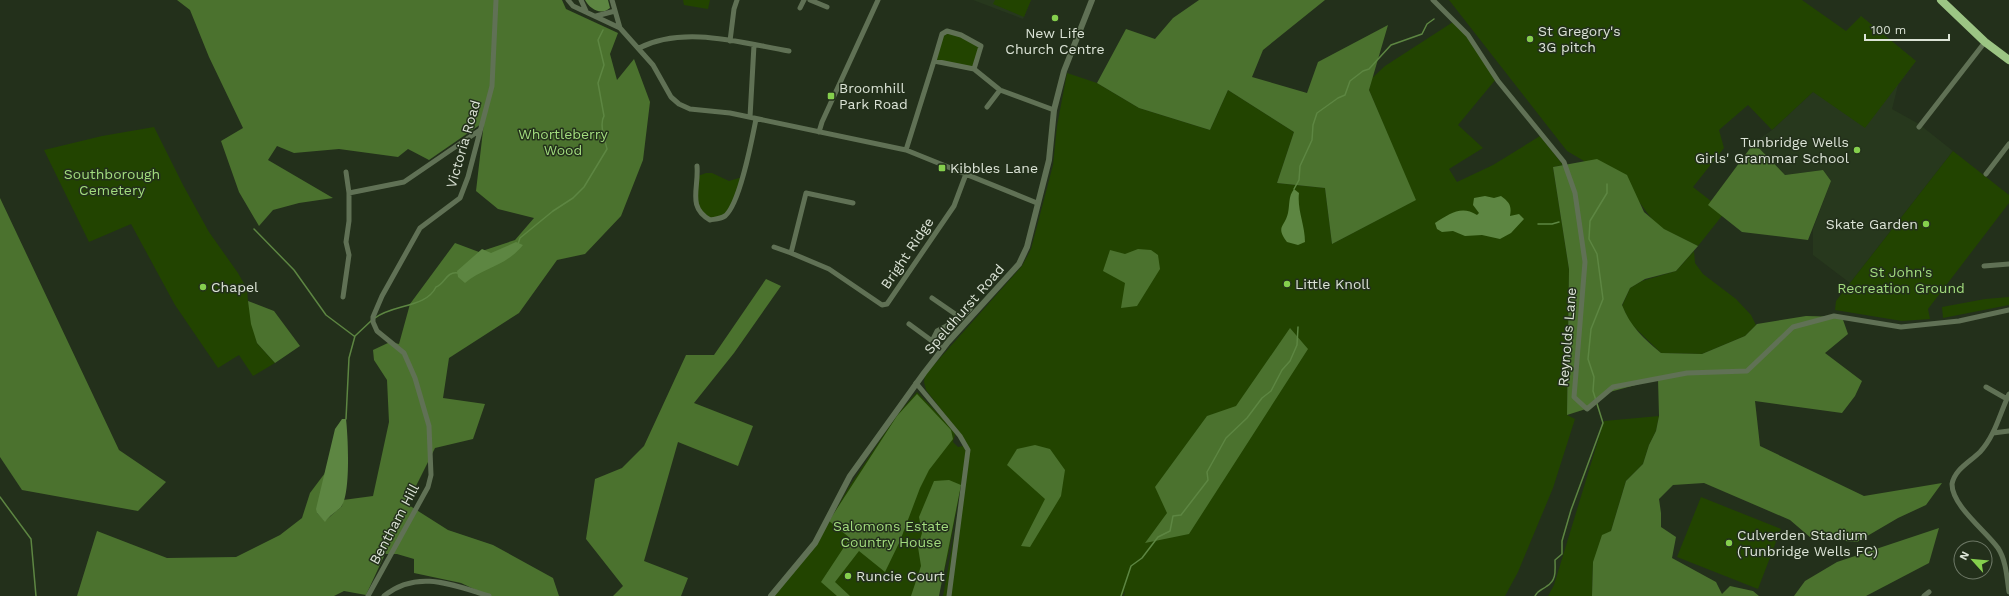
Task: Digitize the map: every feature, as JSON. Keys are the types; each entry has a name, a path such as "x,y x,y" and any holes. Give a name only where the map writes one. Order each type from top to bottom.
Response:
{"highway":[{"path":"1941,0 1986,42 2009,60"}],"street":[{"name":"Victoria Road","path":"375,311 420,228 460,198 468,177 492,86 496,0"},
{"path":"568,0 573,6 620,28 639,48 653,66 671,97 679,104 690,109 730,113 906,150 1037,202"},
{"path":"581,0 586,12"},
{"path":"612,0 620,28"},
{"path":"730,41 734,9 737,0"},
{"path":"800,8 804,0"},
{"path":"810,0 827,7"},
{"path":"819,132 822,122 878,0"},
{"name":"Speldhurst Road","path":"771,596 815,543 850,476 916,383 943,349 1019,264 1027,248 1037,202 1049,160 1054,110 1064,71 1092,0"},
{"name":"Reynolds Lane","path":"1433,0 1468,35 1498,81 1564,162 1575,193 1585,262 1574,397 1587,409 1613,387 1687,373 1747,371 1793,327 1834,316 1901,327 1959,321 2009,310"},
{"path":"596,16 615,11"},
{"path":"906,150 942,34 947,31 962,35 981,46 974,69"},
{"path":"639,48 658,40 680,36 730,41 789,51"},
{"path":"1919,127 1986,42"},
{"path":"750,117 754,45"},
{"path":"934,62 974,69 1000,90 1054,110"},
{"path":"986,107 1000,90"},
{"path":"697,166 697,188 694,202 697,210 710,220 720,219 732,208 748,157 756,119"},
{"path":"349,193 404,182 480,130"},
{"path":"1986,174 2009,144"},
{"path":"343,297 349,255 346,242 349,221 349,193 346,172"},
{"name":"Bright Ridge","path":"774,247 829,269 882,305 887,304 954,206 966,174"},
{"path":"791,253 806,193 853,203"},
{"path":"1984,266 2009,264"},
{"path":"932,298 961,318"},
{"path":"932,341 937,331 961,318 970,309"},
{"name":"Bentham Hill","path":"368,596 428,487 431,475 429,426 415,378 404,353 377,331 373,322 375,311"},
{"path":"909,324 943,349"},
{"path":"916,383 960,436 968,450 949,596"},
{"path":"1986,387 2008,396 1992,433 1980,452 1956,474 1952,487 1970,518 2000,552 2005,568 2009,592"},
{"path":"1992,433 2009,432"},
{"path":"384,596 397,587 423,580 446,582 489,596"},
{"path":"1924,596 1929,592"}],"shaded area":[{"path":"585,0 608,0 610,8 599,11 593,9"},
{"path":"973,0 1031,0 1023,19"},
{"name":"Tunbridge Wells Girls' Grammar School","path":"1861,16 1916,61 1898,85 1892,109 1919,124 1953,151 1850,283 1813,255 1813,229 1831,181 1823,170 1785,175 1754,143 1772,130 1813,92"},
{"path":"1294,189 1299,193 1299,205 1305,236 1305,242 1298,245 1287,242 1283,237 1281,229 1287,218 1290,198"},
{"path":"1485,196 1494,198 1501,196 1509,204 1511,209 1510,216 1519,214 1524,219 1511,233 1500,239 1482,235 1465,236 1453,231 1442,232 1437,229 1435,223 1456,212 1466,211 1477,215 1479,213 1473,205 1474,198"},
{"path":"516,242 523,245 509,258 480,273 465,283 458,277 457,271 482,249 491,253"},
{"path":"342,419 346,419 348,478 344,500 341,507 325,522 317,513 316,509 335,429"}],"green space":[{"name":"Whortleberry Wood","path":"177,0 562,0 566,9 618,33 610,54 617,80 634,59 650,102 643,160 621,216 585,254 557,260 519,313 449,358 443,398 485,404 473,439 435,448 407,504 448,530 493,545 553,578 559,596 489,596 461,583 414,573 414,559 397,554 385,554 366,595 344,591 334,596 77,596 97,531 167,558 236,557 280,535 302,518 310,493 325,473 317,513 325,521 342,506 343,500 373,496 389,422 387,380 374,360 373,350 390,342 399,344 410,304 455,243 479,252 515,240 534,218 498,209 476,191 484,122 429,160 408,149 398,157 339,149 294,153 277,146 268,160 333,198 299,203 273,210 259,226 239,192 221,141 243,128 209,57 190,10"},
{"path":"683,0 710,0 708,9 684,5"},
{"path":"995,0 1031,0 1024,17 993,4"},
{"path":"1199,0 1325,0 1263,50 1252,77 1307,93 1318,62 1388,25 1369,90 1416,200 1332,244 1325,188 1277,183 1294,132 1228,90 1210,130 1139,108 1097,83 1126,29 1155,39 1173,18"},
{"path":"1449,0 1802,0 1846,31 1861,16 1916,61 1865,128 1813,92 1772,130 1748,105 1719,130 1724,148 1693,187 1725,212 1698,246 1657,226 1628,187 1567,151"},
{"path":"1453,22 1467,35 1496,79 1458,125 1483,148 1449,169 1457,182 1493,165 1540,136 1563,165 1553,167 1569,269 1567,415 1575,419 1553,488 1518,572 1505,596 1124,596 1125,591 1122,596 943,596 970,450 961,435 926,390 924,382 925,375 1022,266 1031,249 1053,165 1057,126 1067,73 1097,83 1139,108 1210,130 1228,90 1294,132 1277,183 1325,188 1332,244 1415,200 1369,90 1372,78 1385,66"},
{"path":"947,31 981,46 974,69 934,61 942,34"},
{"name":"Southborough Cemetery","path":"154,127 183,185 209,232 238,273 247,289 248,301 257,343 275,363 253,376 239,355 218,368 175,305 131,224 89,242 44,150 102,136"},
{"path":"1754,143 1785,175 1823,170 1831,181 1808,240 1742,232 1708,205"},
{"name":"St John's Recreation Ground","path":"1953,151 2009,195 2009,203 1928,309 1930,319 1902,321 1835,310 1836,301"},
{"path":"1597,159 1627,175 1644,212 1664,229 1698,246 1676,271 1645,279 1630,288 1622,305 1633,326 1643,337 1661,353 1702,354 1745,336 1757,324 1806,316 1842,317 1848,334 1825,353 1862,381 1855,396 1842,413 1755,401 1760,446 1864,496 1942,483 1926,505 1898,518 1857,542 1811,538 1790,520 1704,483 1673,485 1659,499 1661,527 1676,537 1672,558 1716,582 1722,594 1730,586 1753,591 1759,596 1592,596 1593,562 1602,535 1611,531 1626,481 1643,464 1649,445 1656,431 1659,416 1658,379 1606,393 1589,408 1567,415 1569,269 1553,167"},
{"path":"706,173 712,173 729,181 742,177 732,208 726,215 710,220 697,210 698,176"},
{"path":"0,198 119,450 166,482 138,511 22,490 0,457"},
{"path":"1138,249 1151,250 1158,255 1160,269 1137,306 1121,308 1125,283 1103,271 1110,250 1125,254"},
{"path":"1694,251 1695,263 1703,274 1736,299 1751,315 1756,325 1745,336 1702,354 1661,353 1631,324 1622,306 1630,288 1642,281 1676,271"},
{"path":"766,279 781,286 734,353 694,403 753,426 738,466 678,442 644,561 688,578 681,596 613,596 623,586 586,539 595,479 622,468 644,446 686,355 714,355"},
{"path":"2009,297 2009,305 1943,318 1942,307 1985,299"},
{"path":"248,301 274,311 300,346 275,363 257,343 251,324"},
{"path":"1290,328 1308,349 1189,534 1145,543 1167,513 1155,487 1207,416 1236,406"},
{"name":"Salomons Estate Country House","path":"917,392 953,429 955,435 953,442 958,447 963,446 967,453 948,555 938,596 774,596 828,524 849,487 897,415"},
{"path":"917,394 951,430 953,439 929,470 920,488 900,541 885,572 859,551 835,582 850,596 837,596 821,582 850,538 829,521 897,416"},
{"path":"1659,416 1656,431 1649,445 1643,464 1626,481 1611,531 1593,562 1592,596 1548,596 1554,585 1604,421"},
{"path":"1035,445 1050,449 1065,470 1061,496 1030,547 1021,546 1045,499 1007,465 1017,449"},
{"path":"949,480 961,485 939,596 911,596 921,566 918,547 922,533 919,517 934,481"},
{"name":"Culverden Stadium (Tunbridge Wells FC)","path":"1701,497 1781,529 1758,589 1677,557"},
{"path":"1939,528 1929,563 1866,596 1794,596 1805,581 1837,562"}],"waterway":[{"path":"1294,189 1299,180 1300,166 1312,140 1313,125 1317,113 1338,98 1345,95 1350,81 1363,71 1369,69 1391,45 1422,34 1427,24 1434,19"},
{"path":"518,244 520,238 553,211 573,198 584,187 607,149 602,128 604,116 598,83 604,65 598,40 603,30"},
{"path":"1535,596 1539,591 1550,584 1554,578 1555,560 1562,554 1562,541 1571,510 1603,423 1593,391 1594,377 1588,359 1591,329 1603,299 1597,254 1589,239 1590,221 1607,193 1607,184"},
{"path":"1538,224 1552,224 1559,222"},
{"path":"254,229 294,270 326,315 354,336"},
{"path":"375,318 391,310 425,299 448,276 458,273"},
{"path":"346,419 349,358 355,336 372,320"},
{"path":"1121,596 1131,566 1142,558 1158,537 1170,531 1173,516 1181,515 1208,480 1207,472 1226,438 1247,418 1262,398 1271,391 1282,370 1290,361 1297,345 1298,327"},
{"path":"0,497 31,539 36,596"}],"place":[{"name":"New Life Church Centre","path":"1055,18"},
{"name":"St Gregory's 3G pitch","path":"1530,39"},
{"name":"Broomhill Park Road","path":"831,96"},
{"name":"Tunbridge Wells Girls' Grammar School","path":"1857,150"},
{"name":"Kibbles Lane","path":"942,168"},
{"name":"Skate Garden","path":"1926,224"},
{"name":"Little Knoll","path":"1287,284"},
{"name":"Chapel","path":"203,287"},
{"name":"Culverden Stadium (Tunbridge Wells FC)","path":"1729,543"},
{"name":"Runcie Court","path":"848,576"}]}
